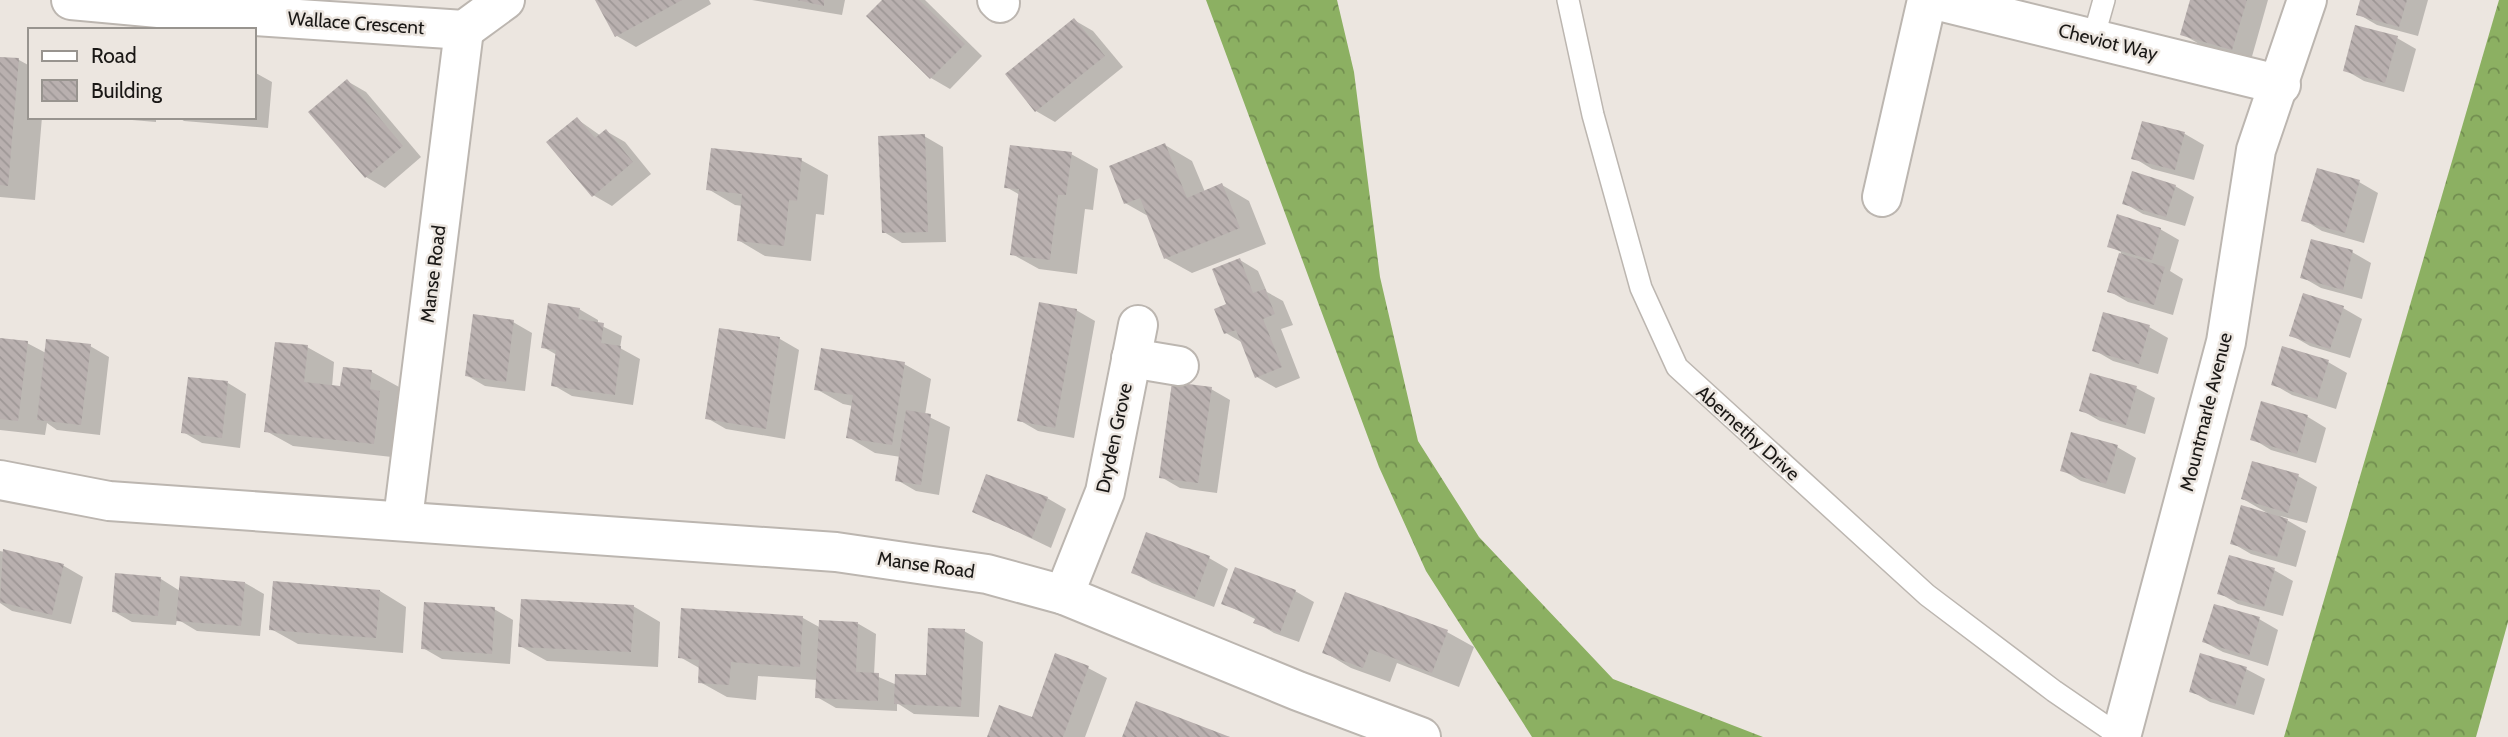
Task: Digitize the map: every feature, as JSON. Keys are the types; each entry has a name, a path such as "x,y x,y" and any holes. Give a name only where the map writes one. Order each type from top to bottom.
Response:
{"street":[{"path":"464,30 505,0"},
{"path":"1882,197 1927,0"},
{"name":"Cheviot Way","path":"1935,0 2281,85"},
{"name":"Mountmarle Avenue","path":"2121,737 2227,342 2256,150 2281,85 2307,0"},
{"name":"Wallace Crescent","path":"88,1 224,7 464,30"},
{"name":"Manse Road","path":"403,519 464,30"},
{"name":"Dryden Grove","path":"1064,595 1105,492 1134,342 1180,366"},
{"name":"Manse Road","path":"0,480 109,501 403,519 836,552 987,574 1064,595 1298,691 1421,737"}],"lane":[{"name":"Abernethy Drive","path":"1568,0 1593,115 1642,288 1676,367 1927,595 2053,691 2121,737"},
{"path":"2093,39 2104,0"}],"green space":[{"path":"1206,0 1337,0 1354,72 1380,277 1418,441 1479,537 1613,679 1763,737 1532,737 1426,571 1379,467"},
{"path":"2499,0 2508,0 2508,622 2476,737 2284,737"}],"building":[{"path":"595,0 682,0 615,37"},
{"path":"797,0 824,0 824,6"},
{"path":"882,0 919,0 965,44 930,79 866,16"},
{"path":"2190,0 2247,0 2232,50 2180,35"},
{"path":"2360,0 2407,0 2399,27 2356,15"},
{"path":"1074,18 1105,56 1035,112 1005,74"},
{"path":"2355,25 2398,36 2385,83 2343,71"},
{"path":"0,57 19,58 8,186 0,185"},
{"path":"347,79 403,146 365,178 308,112"},
{"path":"577,117 595,138 606,129 633,162 592,197 546,142"},
{"path":"2142,121 2185,132 2175,170 2131,159"},
{"path":"925,134 928,232 882,233 878,136"},
{"path":"1165,143 1187,198 1222,183 1240,228 1164,259 1140,198 1124,204 1109,166"},
{"path":"1010,145 1072,152 1066,195 1058,195 1050,260 1010,255 1019,189 1004,188"},
{"path":"711,148 802,158 797,201 789,200 784,246 737,241 742,194 706,190"},
{"path":"2317,168 2360,180 2345,233 2301,221"},
{"path":"2132,171 2176,185 2166,217 2122,204"},
{"path":"2117,214 2161,228 2152,260 2107,247"},
{"path":"2311,239 2353,250 2343,290 2300,278"},
{"path":"2119,253 2165,267 2154,305 2107,292"},
{"path":"1240,258 1253,293 1265,289 1275,314 1263,319 1282,367 1255,378 1236,330 1224,334 1214,309 1226,304 1212,269"},
{"path":"2303,293 2344,306 2330,349 2289,336"},
{"path":"1039,302 1077,309 1055,428 1017,421"},
{"path":"548,303 580,308 578,319 604,323 601,343 621,346 615,395 551,386 556,350 541,348"},
{"path":"2103,312 2150,325 2139,364 2092,351"},
{"path":"473,314 514,320 506,382 465,376"},
{"path":"719,328 780,337 766,429 705,419"},
{"path":"0,338 28,341 18,421 0,419"},
{"path":"46,339 91,344 81,425 37,420"},
{"path":"275,342 308,345 304,382 340,386 343,367 372,370 370,389 380,391 374,444 264,432"},
{"path":"2282,346 2329,360 2317,399 2271,385"},
{"path":"821,348 905,362 892,445 846,438 853,395 814,390"},
{"path":"2090,373 2137,386 2126,425 2079,411"},
{"path":"188,377 228,381 222,438 181,433"},
{"path":"1172,382 1212,387 1198,483 1159,478"},
{"path":"2261,401 2308,415 2297,454 2250,440"},
{"path":"906,410 931,414 921,485 895,481"},
{"path":"2071,432 2118,445 2106,484 2060,471"},
{"path":"2252,461 2299,474 2288,513 2241,499"},
{"path":"986,474 1048,497 1032,538 972,512"},
{"path":"2241,505 2288,519 2277,557 2230,544"},
{"path":"1146,532 1210,556 1195,597 1131,573"},
{"path":"3,549 64,564 52,615 0,602"},
{"path":"2229,555 2275,568 2264,607 2217,594"},
{"path":"1235,567 1296,590 1280,633 1253,623 1256,617 1221,604"},
{"path":"115,573 161,577 158,616 112,612"},
{"path":"180,576 245,582 241,626 176,621"},
{"path":"273,581 380,590 376,638 269,630"},
{"path":"1345,592 1448,630 1432,673 1370,649 1363,668 1322,653"},
{"path":"521,599 634,605 631,652 518,647"},
{"path":"424,602 495,607 492,654 421,649"},
{"path":"2214,604 2260,617 2249,656 2202,642"},
{"path":"681,608 803,616 800,667 731,662 729,685 698,683 699,660 678,658"},
{"path":"819,620 858,622 856,672 879,673 878,701 815,698"},
{"path":"928,628 965,629 961,707 894,704 895,674 926,675"},
{"path":"1055,653 1089,666 1063,737 987,737 999,705 1032,717"},
{"path":"2200,653 2247,667 2235,706 2189,692"},
{"path":"1136,701 1230,737 1122,737"}]}
